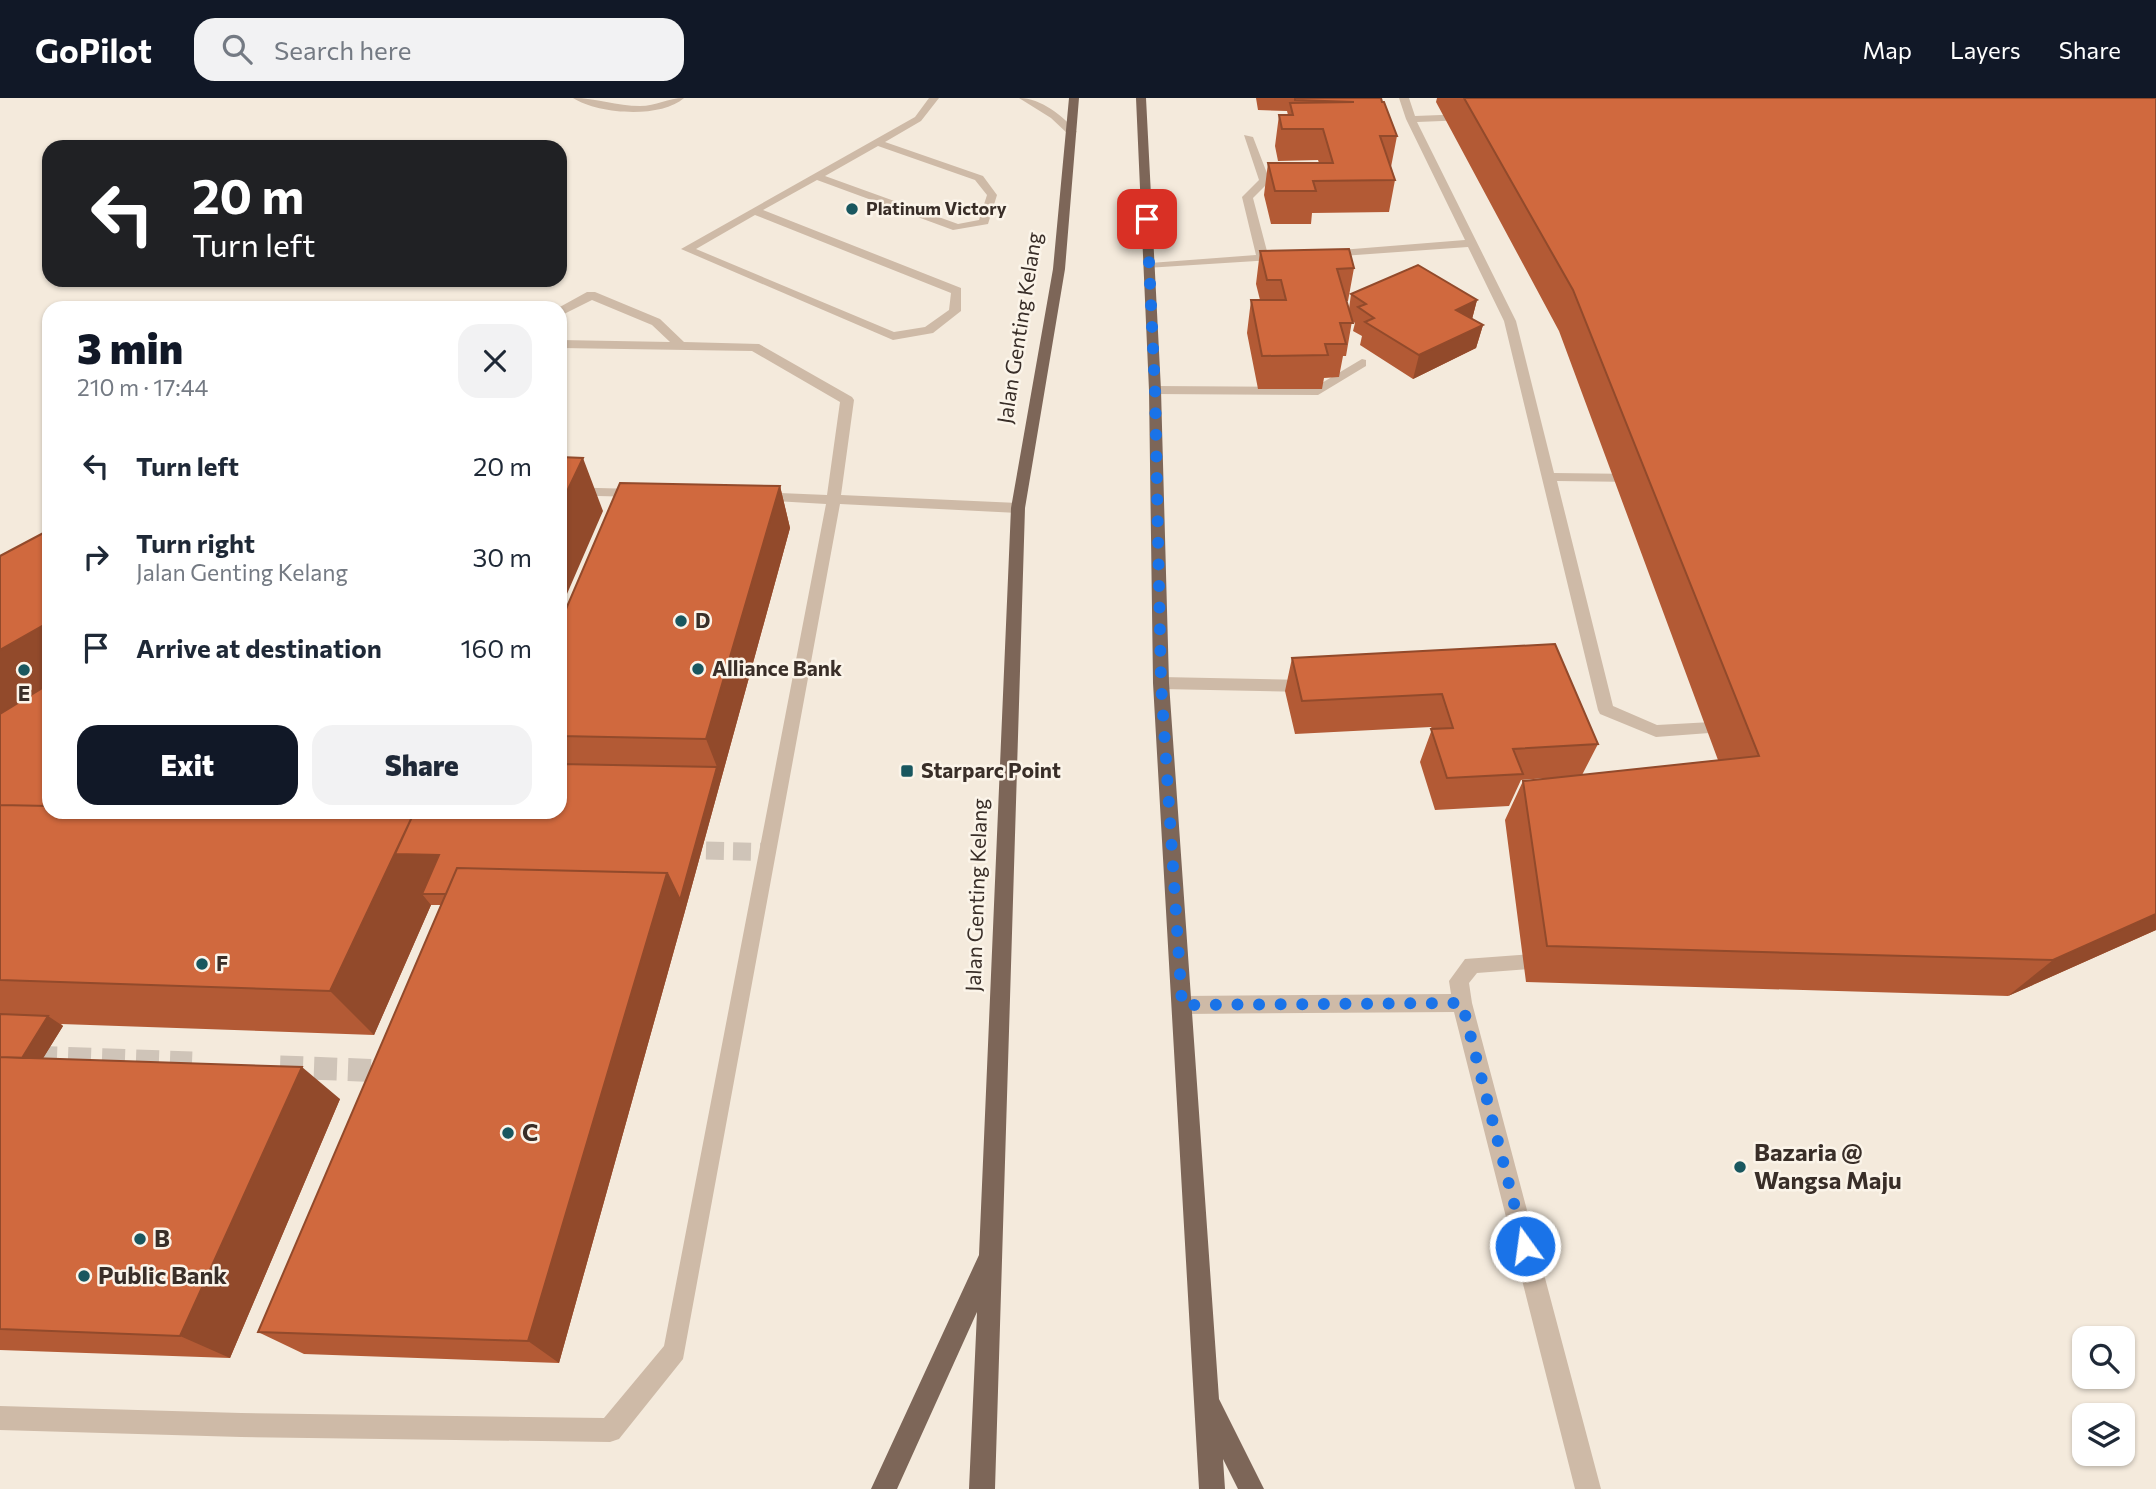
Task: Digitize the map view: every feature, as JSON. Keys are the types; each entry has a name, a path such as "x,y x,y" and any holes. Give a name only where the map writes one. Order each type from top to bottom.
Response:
{"main road":[{"name":"Jalan Genting Kelang","path":"982,1489 1018,508 1059,269 1074,98"},
{"path":"1141,98 1155,390 1161,683 1212,1489"},
{"path":"884,1489 990,1255"},
{"path":"1206,1398 1251,1489"}],"lane":[{"path":"578,98 623,108 647,109 680,98"},
{"path":"755,211 957,291 955,311 929,330 893,336 687,249 918,119 934,98"},
{"path":"1024,98 1054,116 1072,132"},
{"path":"1404,98 1411,118 1510,321 1606,710 1656,731 1751,726"},
{"path":"1411,118 1480,116"},
{"path":"1248,137 1265,181 1247,197 1263,259"},
{"path":"816,176 957,228 984,222 992,195 979,178 876,142"},
{"path":"1319,255 1471,243"},
{"path":"1150,266 1291,257"},
{"path":"567,308 591,295 656,322 682,347"},
{"path":"0,1418 242,1425 610,1430 675,1351 834,498 847,400 755,347 567,344"},
{"path":"1155,390 1318,391 1362,363"},
{"path":"1548,477 1647,478"},
{"path":"567,491 652,494"},
{"path":"747,496 1018,508"},
{"path":"1161,683 1275,687 1326,685"},
{"path":"1570,959 1472,965 1459,981 1462,1003 1588,1489"},
{"path":"1182,1005 1462,1003"}],"building":[{"path":"1295,98 1381,98 1397,136 1380,136 1395,180 1313,181 1316,191 1275,191 1268,163 1333,163 1323,129 1282,129 1279,115 1293,115 1290,103 1354,102"},
{"path":"1464,98 2156,98 2156,914 2053,960 1547,946 1523,781 1759,756 1573,290"},
{"path":"1349,249 1354,268 1337,269 1353,323 1340,323 1346,344 1325,344 1328,355 1262,356 1251,300 1286,300 1281,280 1267,280 1260,251"},
{"path":"1418,265 1477,300 1456,310 1483,325 1419,355 1365,322 1374,318 1358,307 1366,304 1351,294"},
{"path":"567,457 583,458 567,491"},
{"name":"D","path":"620,483 780,486 706,739 567,736 567,607"},
{"path":"42,534 42,626 0,650 0,556"},
{"path":"1555,644 1598,744 1513,749 1523,774 1447,778 1431,729 1453,728 1442,694 1302,701 1292,658"},
{"path":"42,688 42,806 0,805 0,714"},
{"path":"567,764 717,767 680,900 667,873 457,868 446,894 422,894 439,855 395,854 411,819 567,819"},
{"name":"F","path":"0,805 42,806 42,819 411,819 330,991 0,980"},
{"name":"C","path":"457,868 667,873 528,1341 258,1332"},
{"path":"0,1014 48,1016 22,1058 0,1057"},
{"name":"B","path":"0,1057 302,1067 180,1336 0,1329"}],"tunnel":[{"path":"679,850 767,852"},
{"path":"0,1056 192,1063"},
{"path":"280,1067 387,1071"}],"place":[{"name":"Platinum Victory","path":"852,209"},
{"name":"D","path":"681,621"},
{"name":"Alliance Bank","path":"698,669"},
{"name":"E","path":"24,670"},
{"name":"Starparc Point","path":"907,771"},
{"name":"F","path":"202,964"},
{"name":"C","path":"508,1133"},
{"name":"Bazaria @ Wangsa Maju","path":"1740,1167"},
{"name":"B","path":"140,1239"},
{"name":"Public Bank","path":"84,1276"}],"route":[{"path":"1147,219 1155,390 1161,683 1182,1005 1462,1003 1525,1246"}]}
